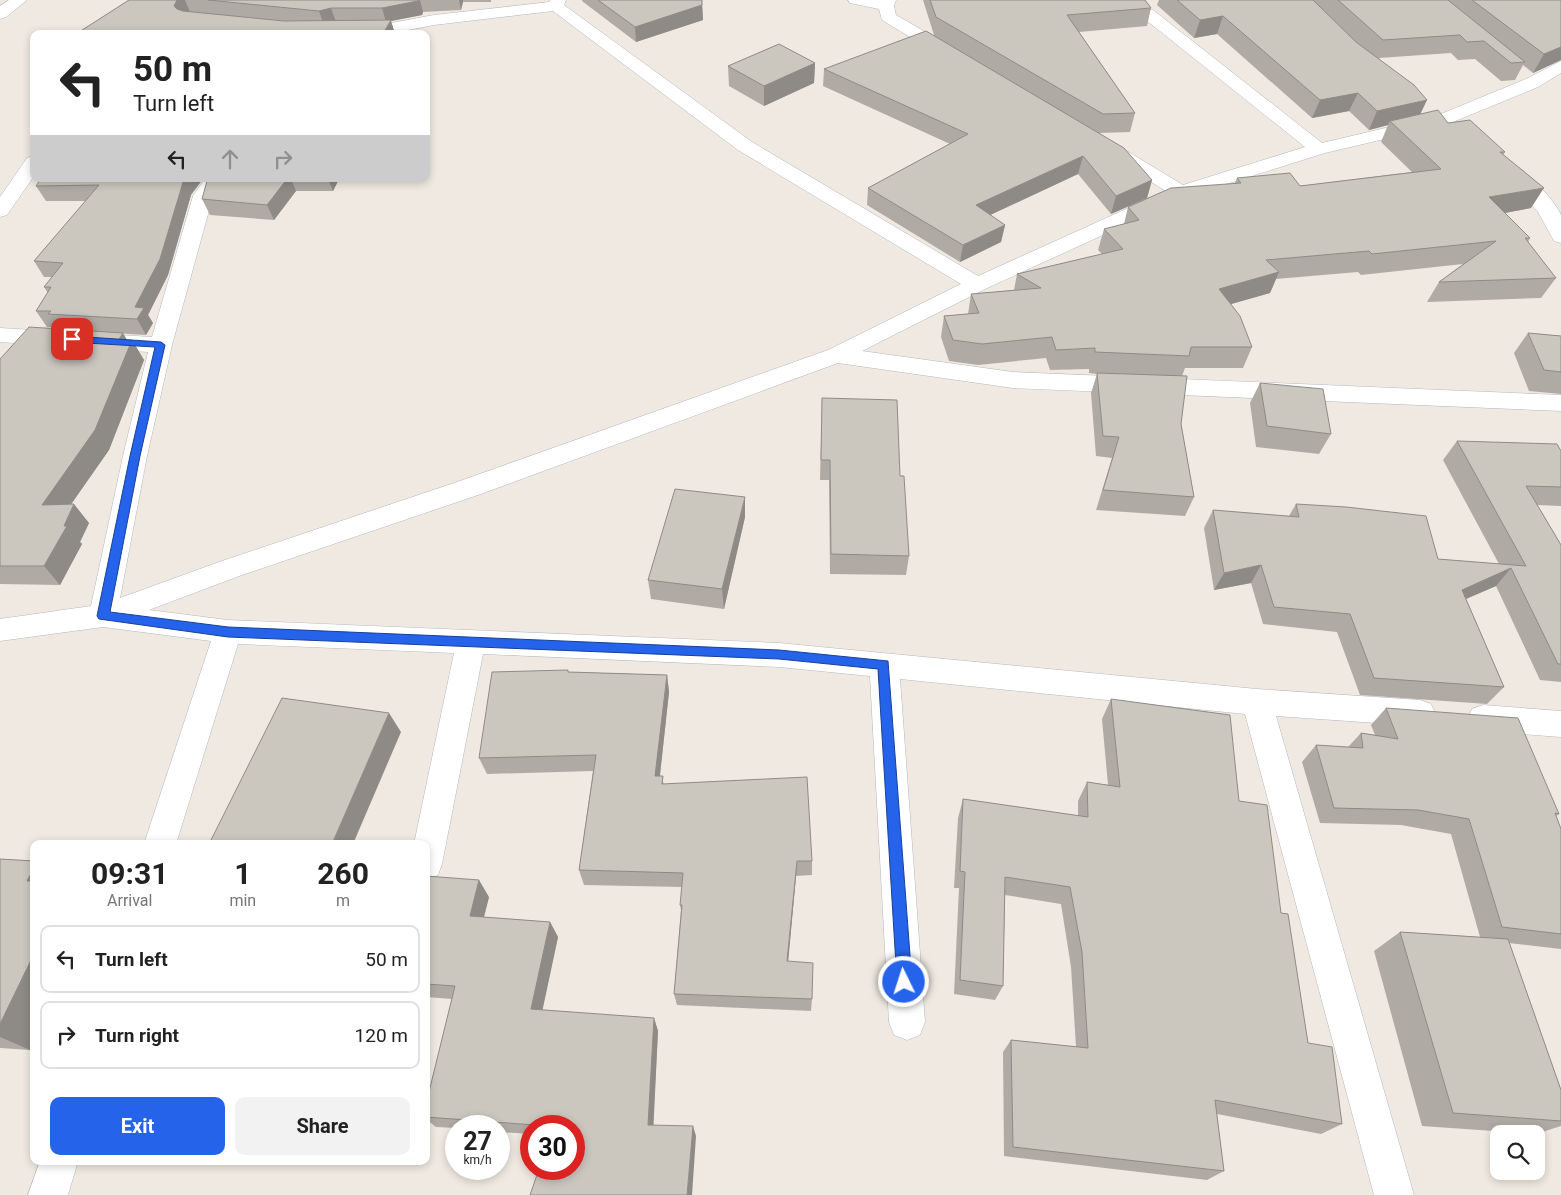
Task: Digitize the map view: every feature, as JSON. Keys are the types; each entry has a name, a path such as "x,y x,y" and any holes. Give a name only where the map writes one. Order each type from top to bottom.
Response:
{"street":[{"path":"0,14 19,0"},
{"path":"856,0 887,3 888,17 963,61"},
{"path":"332,30 386,28 434,13 557,3 745,146 977,284"},
{"path":"1147,14 1319,149"},
{"path":"0,630 103,616 232,568 469,488 836,355 977,284 1181,192 1434,114 1524,77 1561,66"},
{"path":"1434,114 1464,134"},
{"path":"1097,141 1181,192"},
{"path":"1501,159 1527,185 1557,225 1561,237"},
{"path":"0,211 30,168"},
{"path":"103,616 135,456 161,345 203,196 212,182"},
{"path":"0,358 9,336 161,345"},
{"path":"836,355 1013,380 1561,403"},
{"path":"103,616 228,632 779,654 1256,702 1561,724"},
{"path":"161,840 228,632"},
{"path":"430,844 471,642"},
{"path":"884,664 907,1022"},
{"path":"1256,702 1394,1195"},
{"path":"48,1195 58,1165"}],"building":[{"path":"129,0 177,0 174,6 183,11 284,21 391,20 385,30 82,30"},
{"path":"208,0 418,1 382,8 331,8 319,11"},
{"path":"598,0 702,0 702,5 635,27"},
{"path":"930,0 1145,0 1151,8 1067,15 1135,113 1103,114 936,17"},
{"path":"1177,0 1313,0 1356,42 1414,85 1427,100 1377,111 1358,93 1320,100 1223,16 1200,20"},
{"path":"1338,0 1448,0 1525,62 1511,63 1484,41 1467,42 1460,35 1383,40"},
{"path":"1472,0 1561,0 1561,47 1544,54"},
{"path":"926,31 1124,148 1152,180 1116,196 1083,156 976,205 1005,225 963,245 868,188 968,134 824,69"},
{"path":"779,44 815,63 764,86 728,66"},
{"path":"1438,110 1448,123 1470,120 1505,152 1500,152 1544,188 1489,197 1530,238 1525,238 1556,278 1439,282 1496,241 1372,254 1369,251 1266,260 1279,272 1219,289 1240,316 1252,347 1191,347 1189,356 1095,352 1095,348 1056,350 1052,337 982,344 953,340 944,316 979,313 971,294 1041,288 1017,274 1123,249 1104,229 1139,220 1128,207 1171,188 1241,183 1237,178 1290,173 1300,186 1441,169 1390,121"},
{"path":"39,182 183,182 160,259 135,307 144,308 137,319 48,314 51,311 36,311 51,287 44,287 63,263 34,261 99,185 36,186"},
{"path":"207,182 285,182 267,205 202,199"},
{"path":"29,327 123,333 118,341 132,340 95,430 42,505 74,504 64,526 67,526 44,566 0,566 0,359"},
{"path":"1528,333 1561,336 1561,372 1544,370"},
{"path":"1097,373 1187,376 1181,424 1194,497 1103,490 1119,437 1103,436"},
{"path":"1260,383 1323,389 1331,434 1267,426"},
{"path":"822,398 897,400 900,476 904,476 909,556 831,554 830,460 821,460"},
{"path":"1457,441 1557,444 1561,451 1561,487 1526,486 1561,545 1561,664 1558,664 1511,568 1462,590 1504,687 1374,678 1350,614 1274,607 1261,565 1224,573 1213,510 1299,517 1296,504 1346,507 1426,516 1438,559 1526,566"},
{"path":"675,489 745,497 722,589 648,580"},
{"path":"568,670 568,672 667,675 655,776 663,776 662,784 807,777 812,861 797,861 787,961 813,963 812,999 674,994 683,873 579,870 596,755 479,758 492,672"},
{"path":"282,698 389,713 334,840 211,840"},
{"path":"1111,699 1230,715 1239,801 1267,805 1281,913 1288,914 1308,1043 1332,1047 1342,1124 1215,1100 1224,1171 1013,1147 1011,1040 1088,1048 1082,952 1070,887 1005,877 1003,986 960,980 965,872 960,871 963,799 1088,817 1087,782 1120,787"},
{"path":"1386,708 1518,718 1559,814 1555,813 1561,829 1561,934 1502,927 1469,819 1418,810 1334,808 1316,745 1363,748 1361,733 1398,739"},
{"path":"0,859 30,861 30,875 27,881 30,881 30,962 0,1024"},
{"path":"430,876 479,880 470,916 550,922 531,1009 654,1018 648,1125 693,1126 687,1195 530,1195 535,1180 585,1180 585,1115 520,1115 520,1124 510,1123 510,1115 445,1115 445,1118 430,1117 430,1088 455,986 430,984"},
{"path":"1400,932 1508,939 1561,1090 1561,1121 1453,1113"}],"route":[{"path":"72,339 161,345 135,456 103,616 228,632 779,654 884,664 904,982"}]}
